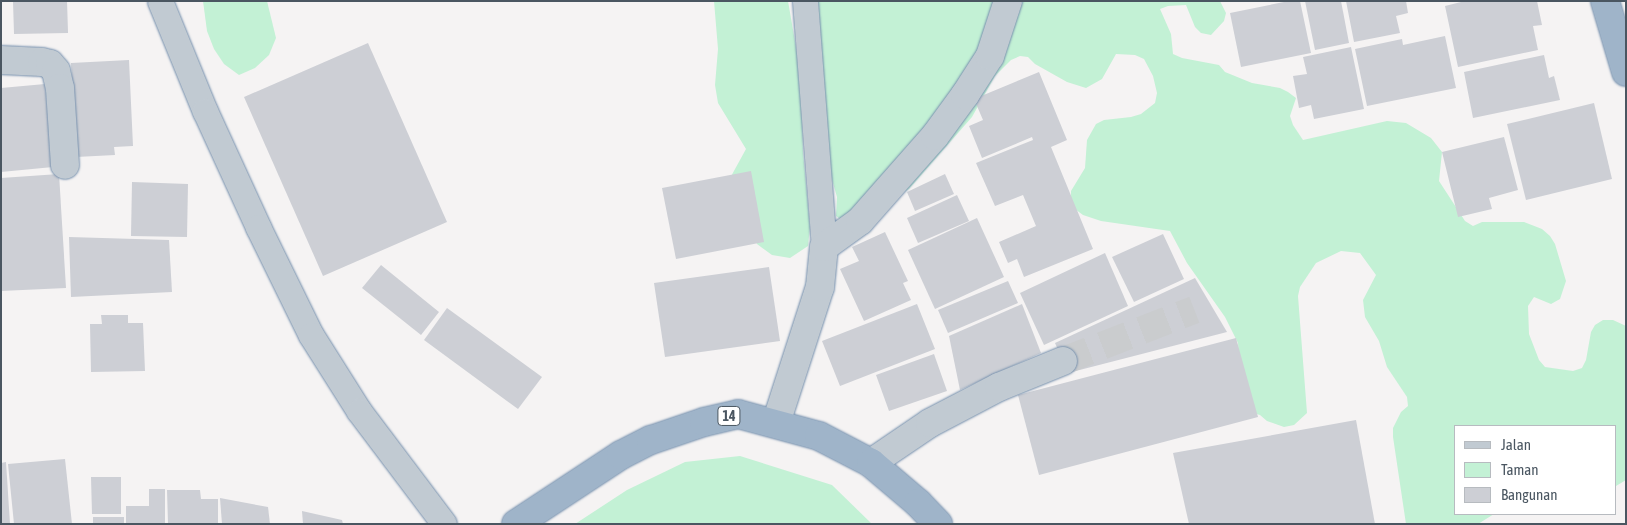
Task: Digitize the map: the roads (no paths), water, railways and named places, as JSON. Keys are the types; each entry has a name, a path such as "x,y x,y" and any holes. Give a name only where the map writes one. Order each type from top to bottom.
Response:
{"highway":[{"path":"1605,1 1626,72"},
{"name":"14","path":"516,524 621,455 651,440 704,422 738,414 819,436 871,463 918,502 938,524"}],"street":[{"path":"776,423 820,287 824,247 860,221 935,136 990,56 1008,1"},
{"path":"1,60 42,62 50,64 56,71 60,88 65,165"},
{"path":"871,463 930,422 999,387 1063,361"}],"lane":[{"path":"160,1 209,120 258,227 311,335 359,411 444,524"},
{"path":"805,1 824,247"}],"tunnel":[{"path":"1063,361 1194,310"}]}
